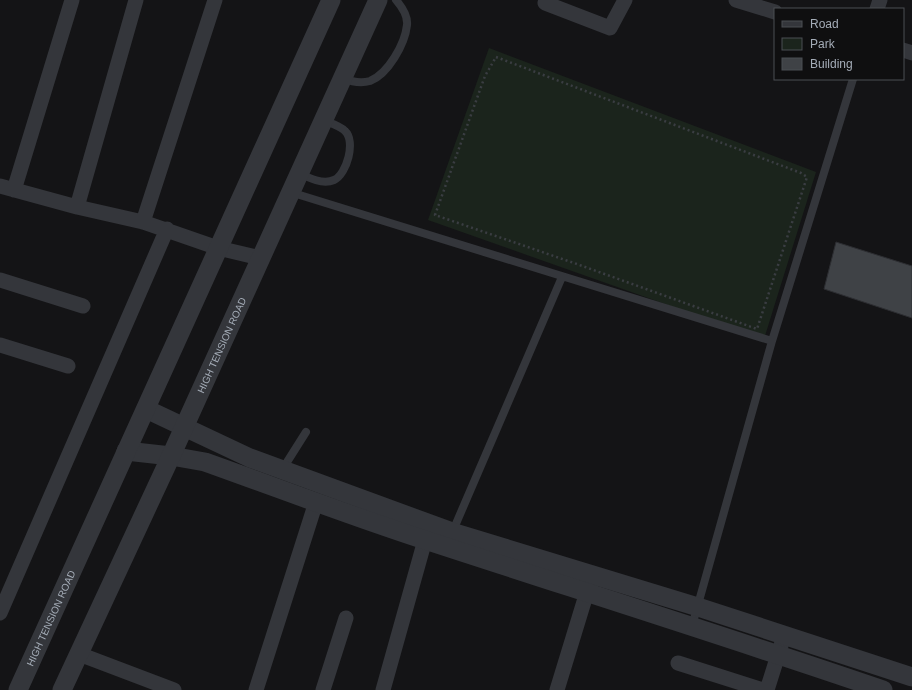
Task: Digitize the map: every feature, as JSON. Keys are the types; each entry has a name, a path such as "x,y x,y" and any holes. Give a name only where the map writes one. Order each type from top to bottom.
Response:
{"street":[{"path":"72,0 7,188 77,207 143,222 168,229 218,248 260,258"},
{"path":"77,207 136,0"},
{"path":"143,222 215,0"},
{"name":"HIGH TENSION ROAD","path":"18,690 330,0"},
{"name":"HIGH TENSION ROAD","path":"62,690 171,456 378,0"},
{"path":"545,3 610,28 625,0"},
{"path":"736,0 774,12"},
{"path":"0,612 168,229"},
{"path":"0,280 83,306"},
{"path":"0,345 68,366"},
{"path":"146,408 250,458 279,479 316,502 425,540 449,540 592,575 698,607 912,677"},
{"path":"126,451 171,456 205,462 279,479 449,540 586,593 778,654 883,690"},
{"path":"256,690 316,502"},
{"path":"383,690 425,540"},
{"path":"557,690 592,575"},
{"path":"323,690 346,618"},
{"path":"767,690 784,636"},
{"path":"79,654 158,687 174,690"},
{"path":"678,663 763,690"}],"lane":[{"path":"342,78 354,83 370,81 382,73 397,55 407,24 405,13 396,0"},
{"path":"692,626 772,341 853,80"},
{"path":"299,173 324,182 335,180 344,171 350,150 350,139 346,131 323,120"},
{"path":"290,192 772,341"},
{"path":"449,540 562,277"},
{"path":"279,479 306,432"}],"path":[{"path":"496,57 801,173 807,177 757,328 574,262 436,215 485,76 496,57"}],"green space":[{"path":"489,48 816,172 764,339 428,220"}],"building":[{"path":"836,242 912,266 912,318 824,289"}]}
